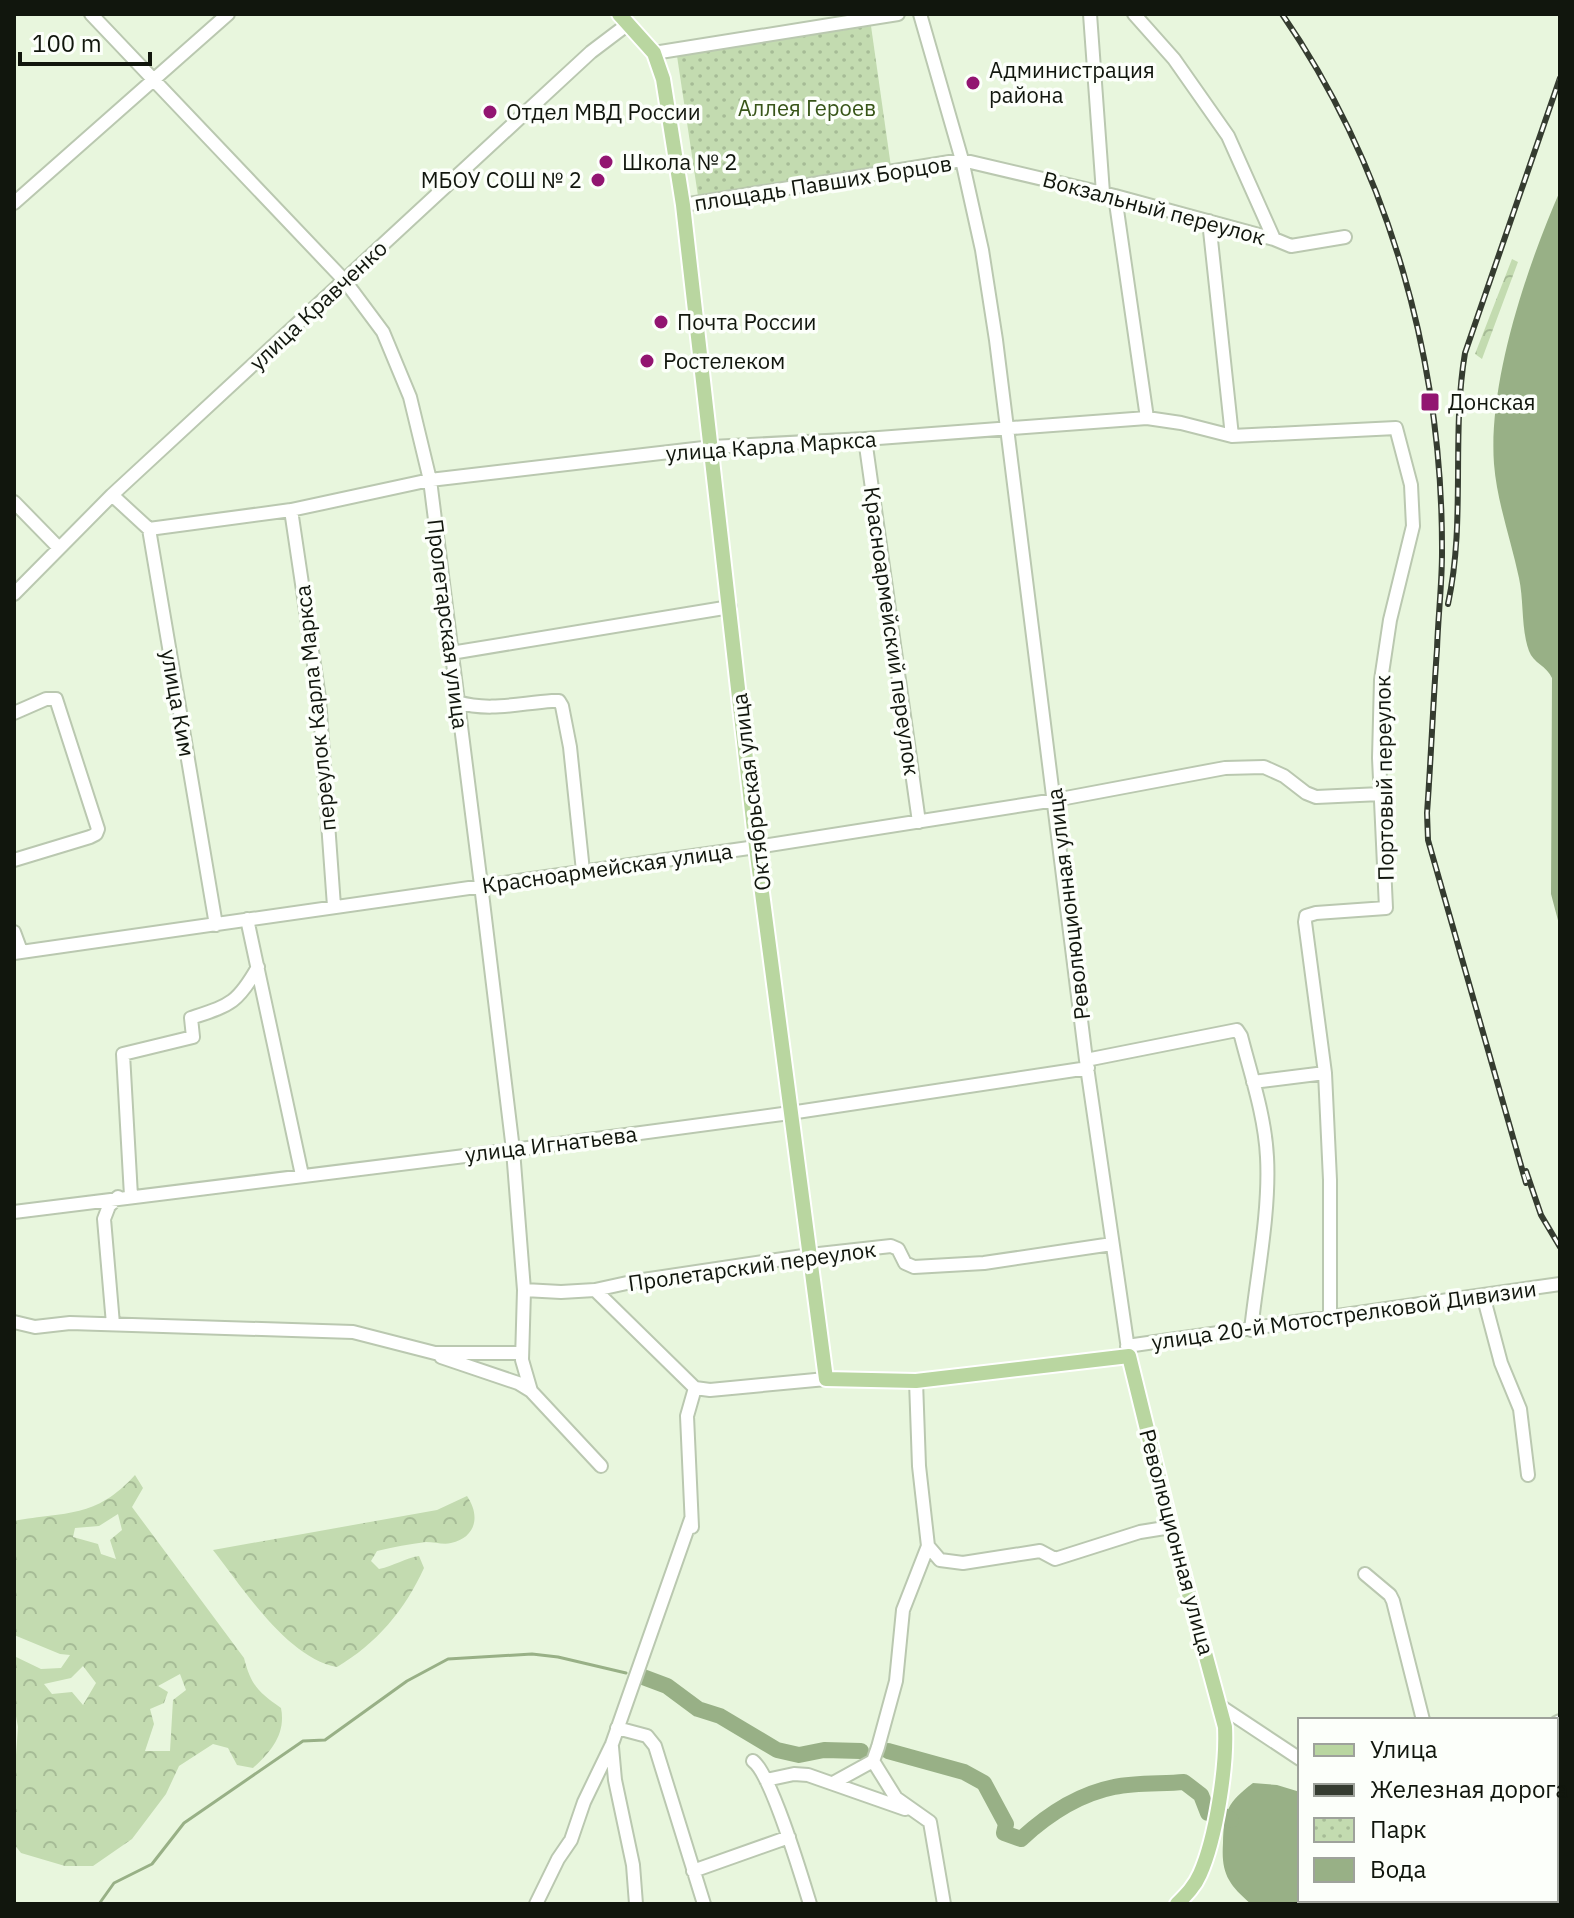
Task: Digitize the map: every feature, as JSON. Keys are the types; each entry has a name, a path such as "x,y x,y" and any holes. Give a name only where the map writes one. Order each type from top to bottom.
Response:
{"main road":[{"path":"623,19 654,53"},
{"name":"Октябрьская улица","path":"654,53 663,79 683,205 756,847 826,1379"},
{"name":"улица 20-й Мотострелковой Дивизии","path":"826,1379 916,1381 1128,1351"},
{"name":"Революционная улица","path":"1128,1351 1171,1527 1220,1706 1225,1742 1213,1832 1199,1877 1177,1904"}],"street":[{"name":"Пролетарская улица","path":"91,14 345,281 383,332 410,397 430,480 481,885 513,1150 524,1290 522,1353 524,1373 531,1391"},
{"path":"14,203 228,14"},
{"path":"654,53 898,14"},
{"name":"Революционная улица","path":"920,14 962,160 982,250 1008,429 1087,1064 1128,1351"},
{"path":"1090,14 1109,194 1147,418"},
{"path":"1134,14 1174,59 1228,136 1274,239"},
{"name":"улица Кравченко","path":"14,594 112,495 623,19"},
{"name":"Вокзальный переулок","path":"962,160 1109,194 1291,246 1345,237"},
{"name":"площадь Павших Борцов","path":"683,205 962,160"},
{"path":"1209,221 1232,436"},
{"name":"улица Карла Маркса","path":"149,529 291,510 430,480 712,447 1147,418 1232,436 1396,428"},
{"name":"Портовый переулок","path":"1325,1073 1306,916 1386,908 1381,794 1381,680 1384,648 1413,526 1411,485 1396,428"},
{"name":"Красноармейский переулок","path":"865,439 919,822"},
{"path":"112,495 149,529"},
{"path":"14,502 59,548"},
{"name":"переулок Карла Маркса","path":"291,510 319,698 334,906"},
{"name":"улица Ким","path":"149,529 216,925"},
{"path":"451,653 730,607"},
{"path":"14,713 46,699 53,698 60,704 98,829 90,837 14,860"},
{"path":"457,702 473,707 495,708 559,701 570,747 583,871"},
{"name":"Красноармейская улица","path":"17,952 756,847 1055,800 1225,768 1264,767 1316,797 1381,794"},
{"path":"247,919 302,1175"},
{"path":"14,932 17,952"},
{"path":"113,1324 104,1219 109,1206 124,1197 123,1054 193,1037 191,1018 229,1005 244,990 258,967"},
{"name":"улица Игнатьева","path":"14,1212 790,1113 1087,1064 1237,1030 1253,1082"},
{"path":"1251,1330 1267,1181 1267,1154 1253,1082 1325,1073 1330,1180 1330,1317"},
{"name":"Пролетарский переулок","path":"524,1290 595,1290 810,1255 896,1247 905,1263 914,1267 984,1263 1112,1244"},
{"name":"улица 20-й Мотострелковой Дивизии","path":"1128,1351 1330,1317 1560,1284"},
{"path":"595,1290 695,1388 687,1416 694,1538"},
{"path":"1483,1295 1501,1363 1520,1409 1528,1475"},
{"path":"14,1322 35,1327 70,1323 353,1332 426,1352 518,1383 531,1391 601,1466"},
{"path":"426,1352 522,1353"},
{"name":"улица 20-й Мотострелковой Дивизии","path":"695,1388 710,1390 826,1379"},
{"path":"916,1381 919,1466 928,1546 933,1555 945,1563 1040,1551 1055,1559 1140,1532 1171,1527"},
{"path":"536,1904 571,1840 584,1802 612,1744 691,1519"},
{"path":"833,1783 873,1761 896,1681 903,1610 928,1546"},
{"path":"1365,1574 1393,1601 1422,1718"},
{"path":"1220,1706 1298,1758"},
{"path":"617,1728 651,1739 704,1904"},
{"path":"612,1744 615,1780 633,1865 636,1904"},
{"path":"753,1761 766,1780 789,1837 810,1904"},
{"path":"873,1761 896,1798 931,1826 944,1904"},
{"path":"766,1780 801,1774 921,1815"},
{"path":"693,1871 789,1837"}],"green space":[{"name":"Аллея Героев","path":"871,26 891,167 698,196 677,56"},
{"path":"1512,259 1518,262 1482,359 1475,354"},
{"path":"135,1475 143,1488 132,1507 244,1658 256,1687 281,1708 281,1726 272,1748 253,1768 237,1765 228,1748 213,1744 179,1766 166,1794 132,1839 93,1866 65,1866 21,1853 14,1844 18,1727 14,1705 14,1656 41,1669 61,1668 70,1655 60,1654 14,1635 14,1521 79,1511 107,1499","holes":["118,1514 122,1530 110,1540 116,1559 101,1554 98,1544 73,1537 75,1528 99,1526","83,1666 96,1683 83,1705 72,1692 52,1694 44,1684 71,1678","180,1674 186,1690 173,1700 170,1751 145,1751 154,1724 150,1709 164,1703 168,1692 158,1686"]},
{"path":"467,1496 475,1518 471,1531 460,1540 448,1544 426,1542 377,1551 371,1561 379,1569 419,1556 424,1568 408,1598 388,1625 364,1648 337,1667 319,1661 284,1636 213,1550 437,1510"}],"water":[{"path":"1560,191 1560,928 1551,894 1552,678 1531,655 1526,642 1519,578 1496,478 1494,432 1497,397 1512,325"},
{"path":"1253,1783 1277,1785 1298,1791 1298,1902 1379,1904 1251,1904 1232,1884 1225,1870 1226,1815 1237,1796"}],"waterway":[{"path":"99,1904 114,1883 152,1864 184,1823 303,1741 325,1740 407,1681 448,1659 532,1654 626,1673"},
{"path":"643,1677 667,1686 698,1709 720,1716 777,1750 799,1755 824,1750 861,1751"},
{"path":"888,1751 964,1772 984,1783 1006,1824 1004,1833 1021,1839 1076,1800 1101,1790 1131,1784 1184,1782 1201,1795 1208,1813 1231,1820"}],"railway":[{"path":"1282,14 1320,74 1353,138 1403,271 1420,340 1433,411 1440,482 1442,553 1428,840 1526,1183"},
{"path":"1448,604 1456,541 1459,416 1465,353 1560,78"},
{"path":"1526,1171 1541,1215 1560,1247"}],"place":[{"name":"Администрация района","path":"973,83"},
{"name":"Отдел МВД России","path":"490,112"},
{"name":"Школа № 2","path":"606,162"},
{"name":"МБОУ СОШ № 2","path":"598,180"},
{"name":"Почта России","path":"661,322"},
{"name":"Ростелеком","path":"647,361"},
{"name":"Донская","path":"1430,402"}]}
